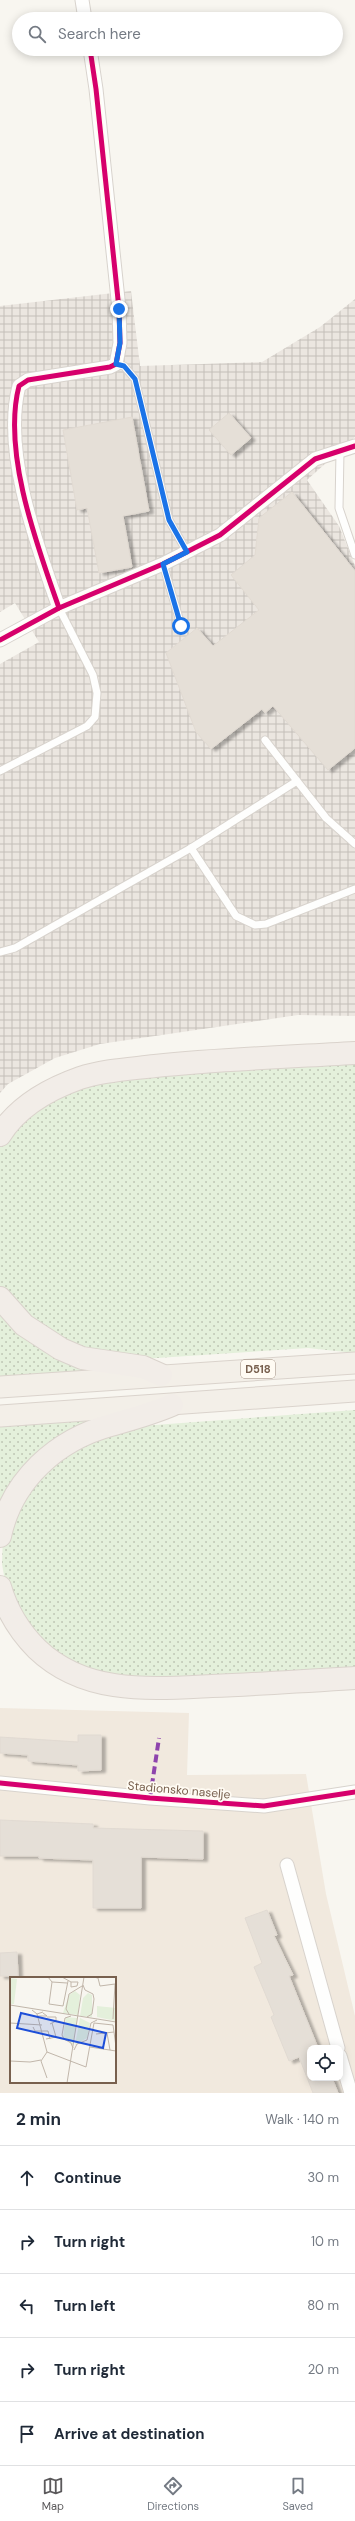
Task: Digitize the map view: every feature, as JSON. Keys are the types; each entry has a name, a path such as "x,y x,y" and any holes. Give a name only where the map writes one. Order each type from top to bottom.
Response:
{"highway":[{"path":"0,1135 19,1112 39,1097 74,1081 106,1072 179,1064 355,1053"},
{"path":"0,1298 24,1325 61,1350 82,1358 109,1363 136,1365 161,1376"},
{"path":"0,1536 11,1503 24,1480 62,1446 92,1432 146,1416 172,1405"},
{"path":"0,1587 13,1620 27,1639 46,1657 83,1679 109,1685 150,1688 355,1678"}],"main road":[{"name":"D518","path":"0,1387 355,1363"},
{"path":"0,1416 355,1391"}],"street":[{"path":"82,0 84,12"},
{"path":"59,608 40,554 18,467 14,422 16,401 20,386 28,380 110,367 116,364 120,343 119,309 97,97 91,56"},
{"path":"0,640 59,608 163,564 220,535 315,459 355,446"},
{"name":"Stadionsko naselje","path":"0,1783 150,1798 264,1806 355,1792"},
{"path":"287,1865 337,2045"},
{"path":"343,2066 351,2093"}],"lane":[{"path":"116,364 124,366 135,379 169,520 187,552"},
{"path":"340,451 339,508 355,555"},
{"path":"163,564 181,626"},
{"path":"0,771 87,726 95,717 97,693 93,675 59,608"},
{"path":"265,740 326,818 355,844"},
{"path":"0,952 15,948 191,848 297,782"},
{"path":"191,848 236,916 255,925 266,924 355,889"}],"shaded area":[{"path":"131,291 140,366 262,362 320,327 355,299 355,437 307,480 339,526 355,566 355,1016 298,1015 100,1044 55,1058 8,1084 0,1093 0,664 39,642 15,603 0,612 0,306"},
{"path":"0,1708 189,1713 187,1775 306,1774 326,1894 355,2016 355,2093 0,2093"}],"green space":[{"path":"355,1061 355,1353 308,1348 142,1359 90,1355 39,1330 0,1287 0,1145 8,1133 54,1096 119,1078"},
{"path":"0,1312 84,1365 85,1373 0,1378"},
{"path":"355,1410 355,1669 141,1681 100,1677 47,1653 6,1587 2,1564 3,1535 45,1464 128,1427"},
{"path":"89,1420 89,1425 0,1506 0,1426"}],"building":[{"path":"229,413 251,438 231,455 209,430"},
{"path":"132,417 149,511 123,516 132,567 99,573 87,508 77,510 63,430"},
{"path":"292,492 355,571 355,748 328,770 273,706 265,713 262,709 211,749 196,732 166,653 197,628 213,646 259,610 231,575 255,555 259,518"},
{"path":"78,1735 101,1735 101,1770 78,1771 78,1765 28,1761 28,1755 0,1753 0,1737 78,1742"},
{"path":"0,1820 93,1824 93,1828 203,1831 203,1859 141,1857 141,1908 93,1908 93,1860 39,1858 39,1856 0,1856"},
{"path":"267,1910 277,1935 274,1936 293,1975 289,1976 317,2045 307,2045 307,2078 299,2057 289,2061 271,2017 274,2015 254,1967 262,1963 245,1918"},
{"path":"17,1952 18,1976 0,1976 0,1953"},
{"path":"308,2081 333,2081 338,2093 313,2093"}],"marked path":[{"path":"150,1798 159,1738"}],"cycle path":[{"path":"59,608 41,556 24,498 18,469 15,440 15,412 19,386 28,380 110,367 116,364 120,343 119,309 96,89 91,56"},
{"path":"0,640 59,608 163,564 220,535 315,459 355,446"},
{"path":"0,1783 150,1798 264,1806 355,1792"}],"route":[{"path":"119,309 120,343 116,364 124,366 131,372 135,379 169,520 187,552 163,564 181,626"}]}
